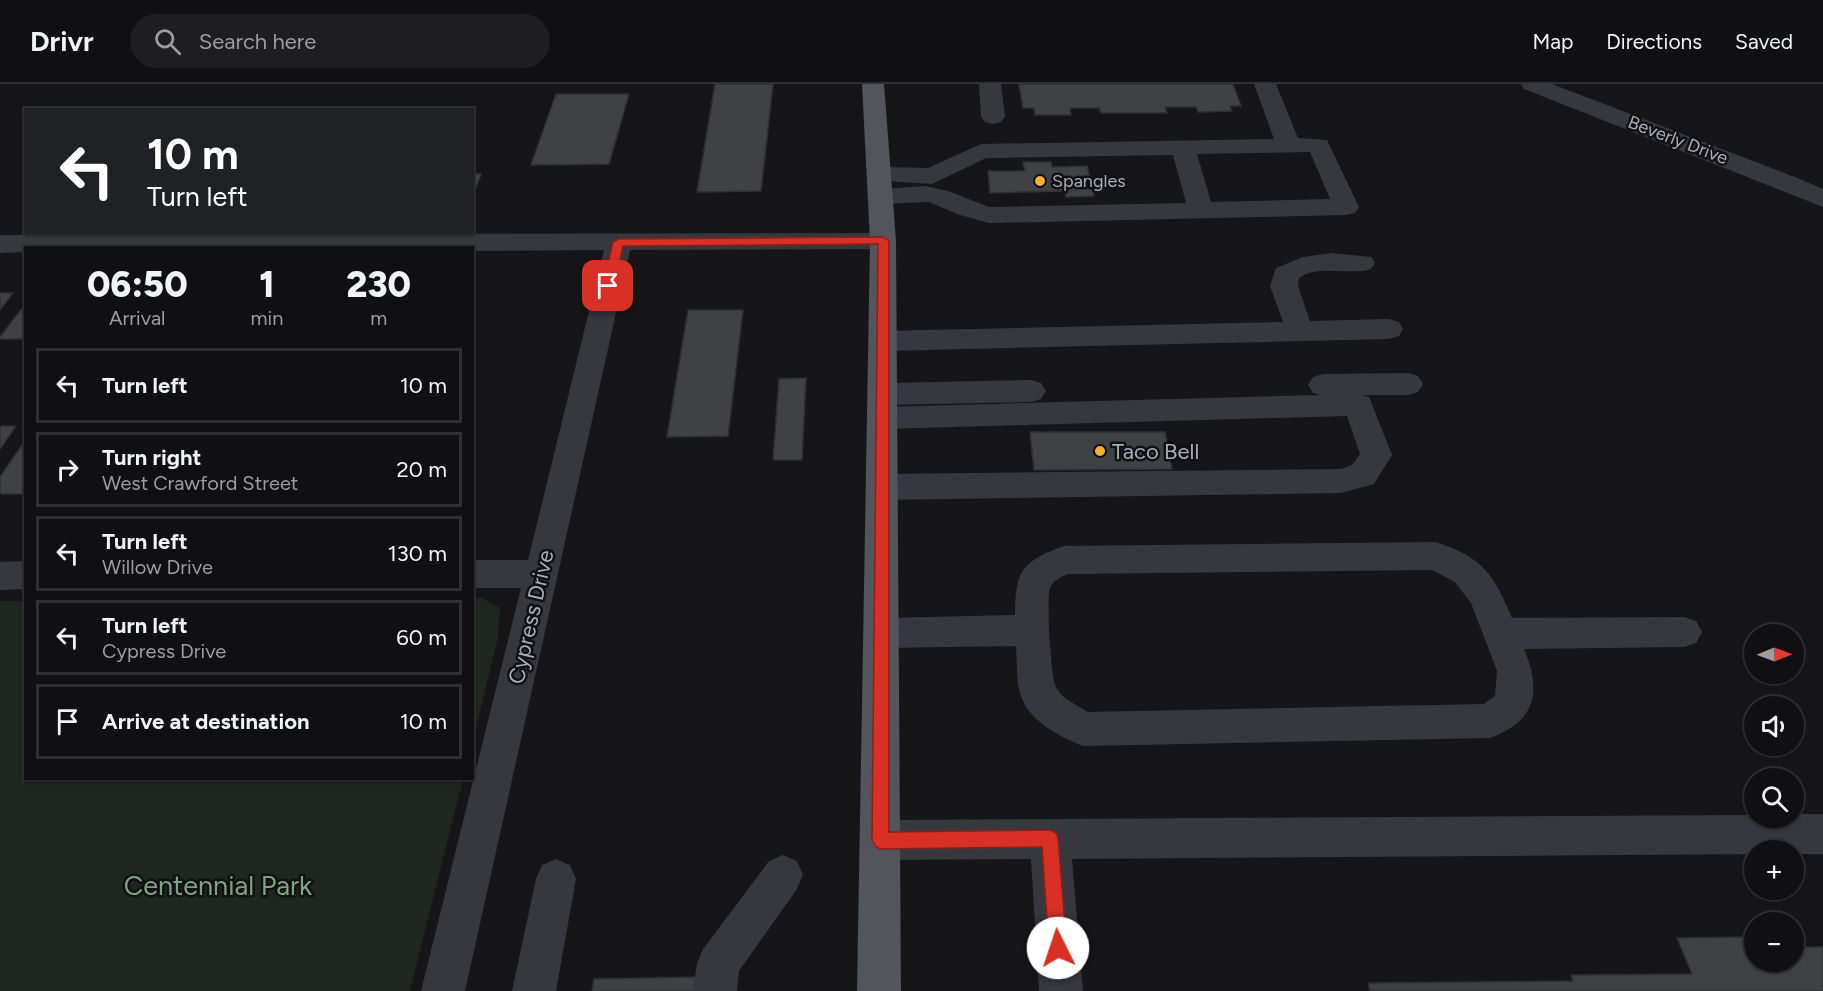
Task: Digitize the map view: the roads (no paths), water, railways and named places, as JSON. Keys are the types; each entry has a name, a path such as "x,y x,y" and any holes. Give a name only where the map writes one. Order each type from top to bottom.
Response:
{"main road":[{"path":"873,84 883,241 879,991"}],"street":[{"path":"990,84 993,117"},
{"path":"1265,84 1289,146"},
{"name":"Beverly Drive","path":"1532,84 1791,184 1823,199"},
{"path":"1319,145 1346,207 988,215 973,213 937,196 880,186 932,176 965,158 1120,158 1148,148 1319,145"},
{"path":"1182,147 1201,210"},
{"path":"0,244 883,241"},
{"name":"Cypress Drive","path":"443,991 619,242"},
{"path":"1300,331 1284,285 1286,274 1294,268 1310,264 1362,263"},
{"path":"883,341 1389,329"},
{"path":"883,406 1355,395 1408,384"},
{"path":"882,487 1341,481 1363,474 1376,455 1355,395"},
{"path":"1436,556 1467,572 1485,595 1515,671 1513,704 1490,721 1083,729 1054,711 1038,693 1032,630 1032,587 1042,571 1064,560 1436,556"},
{"path":"474,574 541,574"},
{"path":"0,576 24,575"},
{"path":"881,633 1032,630"},
{"path":"1501,634 1684,632"},
{"path":"880,840 1823,834"},
{"path":"1050,839 1061,991"},
{"path":"715,991 718,964 783,875"},
{"path":"534,991 556,879"}],"place":[{"name":"Spangles","path":"1040,181"},
{"name":"Taco Bell","path":"1100,451"}],"park label":[{"name":"Centennial Park","path":"218,885"}]}
